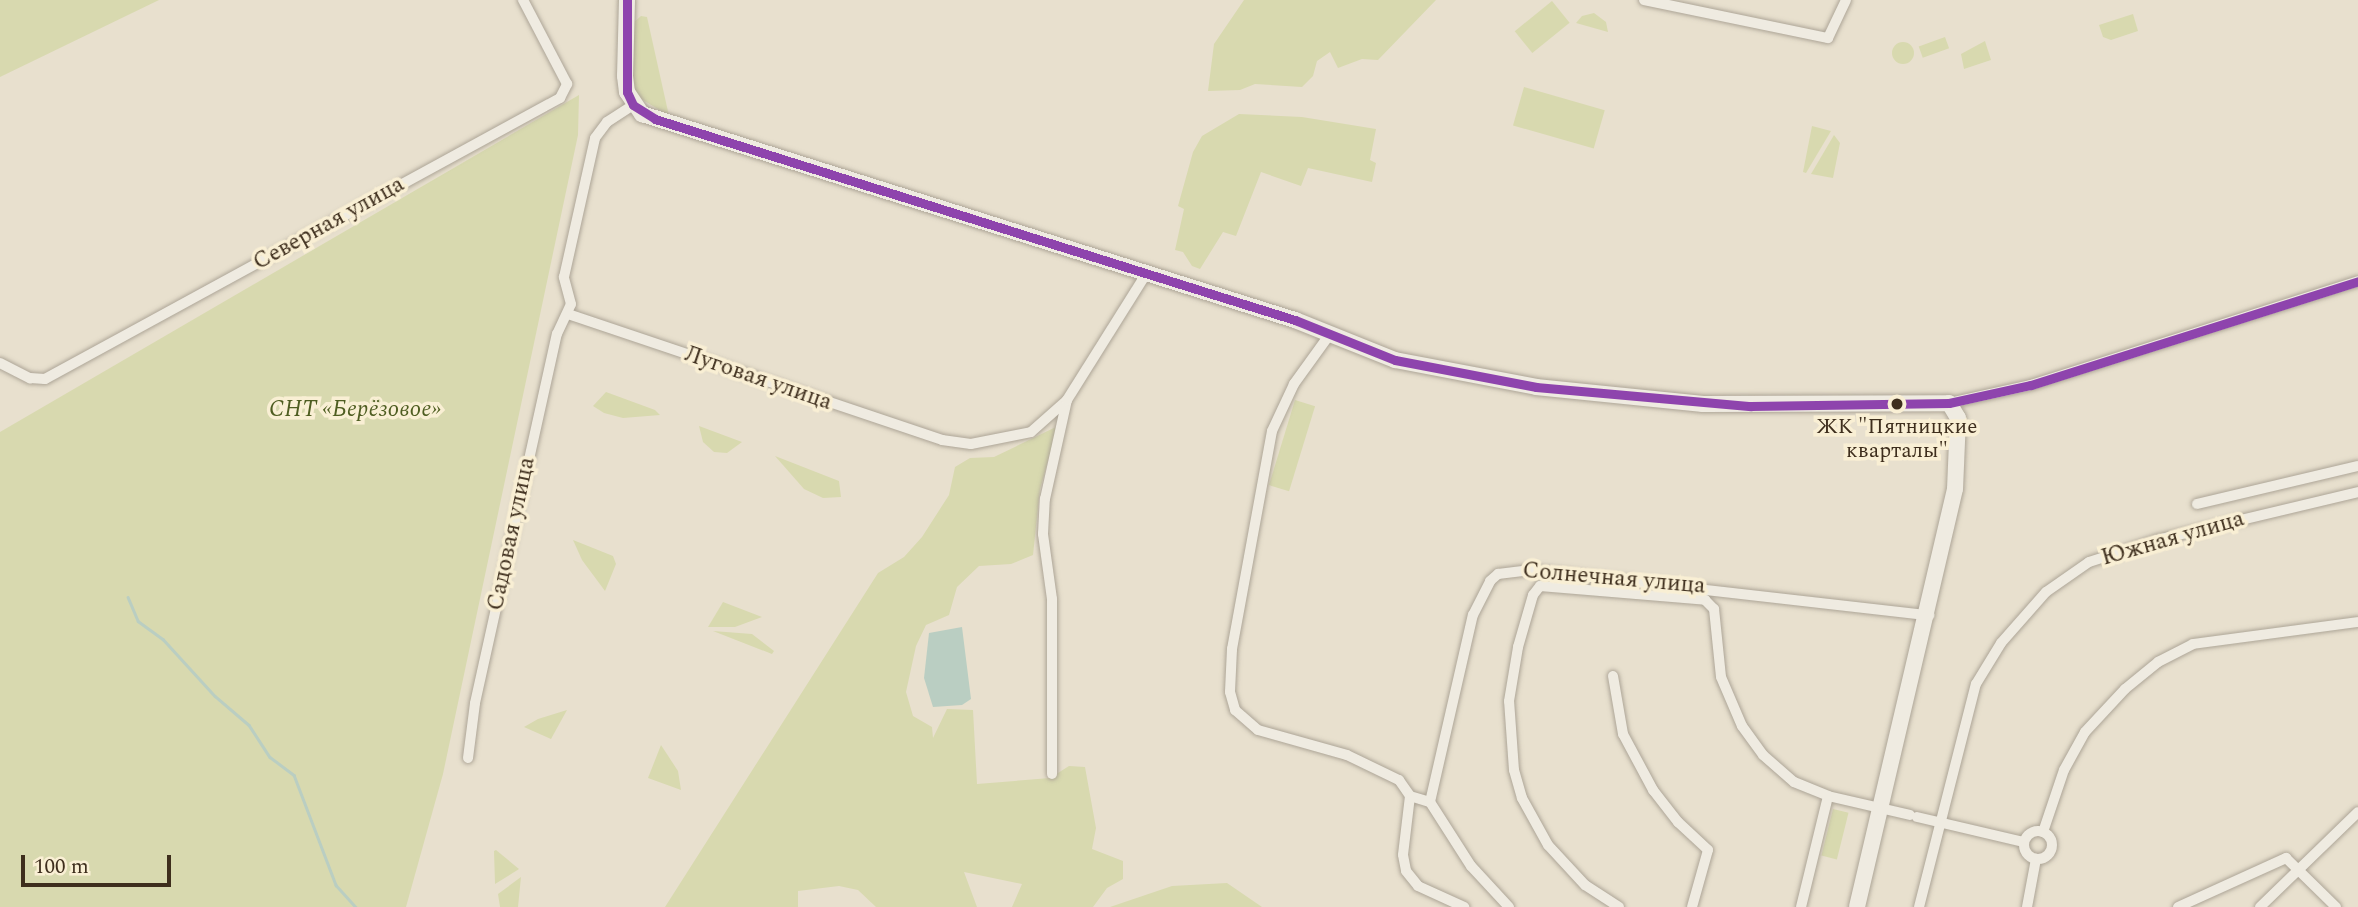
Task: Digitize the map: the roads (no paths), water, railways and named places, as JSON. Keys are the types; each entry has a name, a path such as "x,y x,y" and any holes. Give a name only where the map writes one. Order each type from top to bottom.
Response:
{"street":[{"name":"Северная улица","path":"0,363 30,378 45,379 560,98 567,84 523,0"},
{"path":"627,0 625,76 633,105 655,119 1146,274 1330,334 1395,360 1536,387 1751,406 1949,403 2031,384 2358,281"},
{"path":"1644,0 1828,38 1846,0"},
{"path":"568,314 572,296 564,277 595,138 607,122 633,105"},
{"path":"1052,774 1052,599 1043,534 1045,499 1067,400 1146,274"},
{"name":"Луговая улица","path":"568,314 949,440 982,443 1031,432 1067,400"},
{"name":"Садовая улица","path":"468,758 475,703 554,347 568,314"},
{"path":"1330,334 1294,384 1272,431 1232,649 1230,692 1235,710 1258,730 1346,755 1399,780 1410,796 1430,802 1471,866 1509,907"},
{"path":"1857,907 1929,615 1955,488 1958,418 1949,403"},
{"path":"2197,504 2358,466"},
{"name":"Южная улица","path":"1919,907 1976,684 2001,643 2046,592 2089,562 2157,540 2358,492"},
{"name":"Солнечная улица","path":"1430,802 1474,615 1490,581 1498,574 1511,569 1585,575 1929,615"},
{"path":"1619,907 1585,885 1548,845 1530,815 1514,771 1509,701 1518,647 1532,595 1540,586 1705,600 1714,609 1721,677 1742,726 1763,755 1794,782 1828,796 2024,842"},
{"path":"2043,832 2030,833 2024,842 2026,853 2036,859 2045,857 2051,848 2043,832 2063,770 2085,732 2125,689 2158,662 2193,643 2314,624 2358,622"},
{"path":"1613,676 1623,734 1647,779 1678,822 1708,850 1692,907"},
{"path":"1410,796 1403,855 1406,871 1418,886 1464,907"},
{"path":"1801,907 1828,796"},
{"path":"2260,907 2358,811"},
{"path":"2027,907 2036,859"},
{"path":"2178,907 2278,859 2291,860 2336,907"}],"waterway":[{"path":"128,597 138,621 163,639 215,696 249,725 270,757 294,775 336,885 356,907"}],"place":[{"name":"ЖК \"Пятницкие кварталы\"","path":"1897,404"}],"park label":[{"name":"СНТ «Берёзовое»","path":"355,410"}]}
